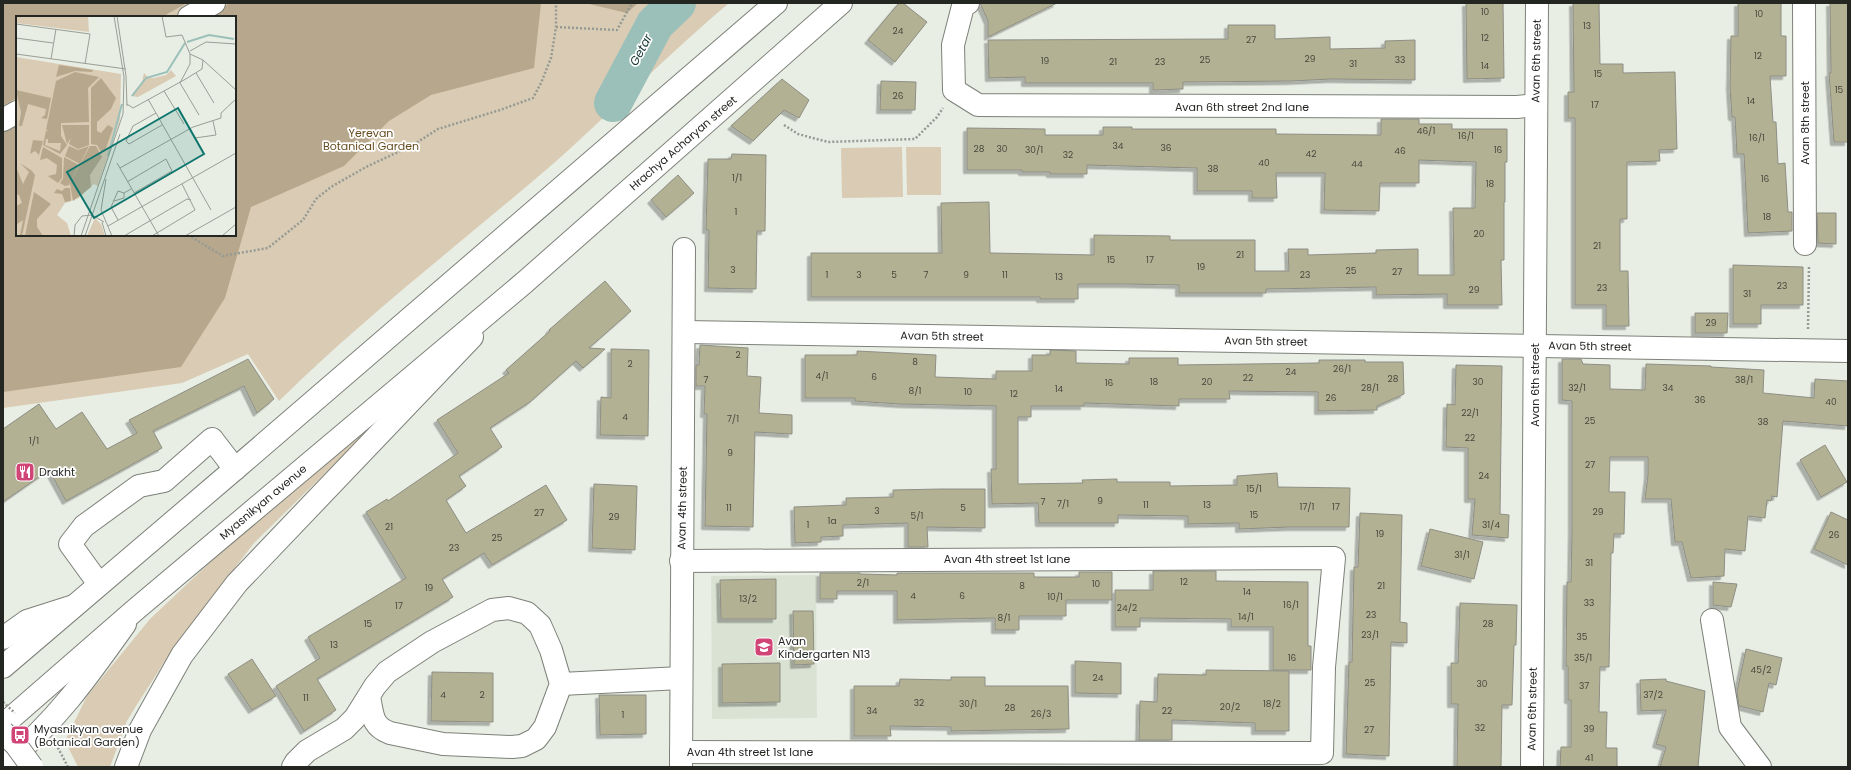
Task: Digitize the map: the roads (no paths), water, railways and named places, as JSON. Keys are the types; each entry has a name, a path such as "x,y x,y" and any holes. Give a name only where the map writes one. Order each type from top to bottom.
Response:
{"main road":[{"path":"3,667 776,3"},
{"name":"Hrachya Acharyan street","path":"525,282 841,3"},
{"name":"Avan 6th street 2nd lane","path":"968,3 963,6 953,45 954,90 978,105 1517,107 1535,105"},
{"name":"Avan 6th street","path":"1532,767 1536,345 1536,3"},
{"name":"Avan 8th street","path":"1804,3 1805,244"},
{"path":"191,16 212,4"},
{"path":"3,120 16,113"},
{"name":"Avan 4th street","path":"681,759 684,249"},
{"path":"126,767 140,730 182,655 237,584 525,282"},
{"name":"Myasnikyan avenue","path":"3,725 135,610 525,282"},
{"name":"Avan 5th street","path":"684,332 1808,349 1848,351"},
{"path":"99,584 70,544 84,526 139,486 164,481 212,439 235,469"},
{"name":"Avan 4th street 1st lane","path":"681,560 1334,558 1324,667 1322,753 681,759"},
{"path":"3,638 27,621 74,606"},
{"path":"293,767 296,762 307,752 344,729 355,718 380,678 387,672 432,642 492,610 509,608 527,613 540,625 551,650 561,684 542,733 530,743 512,747 443,744 390,733 376,726 369,696"},
{"path":"3,764 24,748 50,722 88,677 135,610"},
{"path":"1712,620 1730,727 1760,767"},
{"path":"561,684 681,678"},
{"path":"3,732 16,745 32,767"}],"waterway":[{"name":"Getar","path":"613,103 655,24 677,3"}],"place":[{"name":"Drakht","path":"25,472"},
{"name":"Avan Kindergarten N13","path":"764,647"},
{"name":"Myasnikyan avenue (Botanical Garden)","path":"20,735"}],"park label":[{"name":"Yerevan Botanical Garden","path":"371,139"}]}
